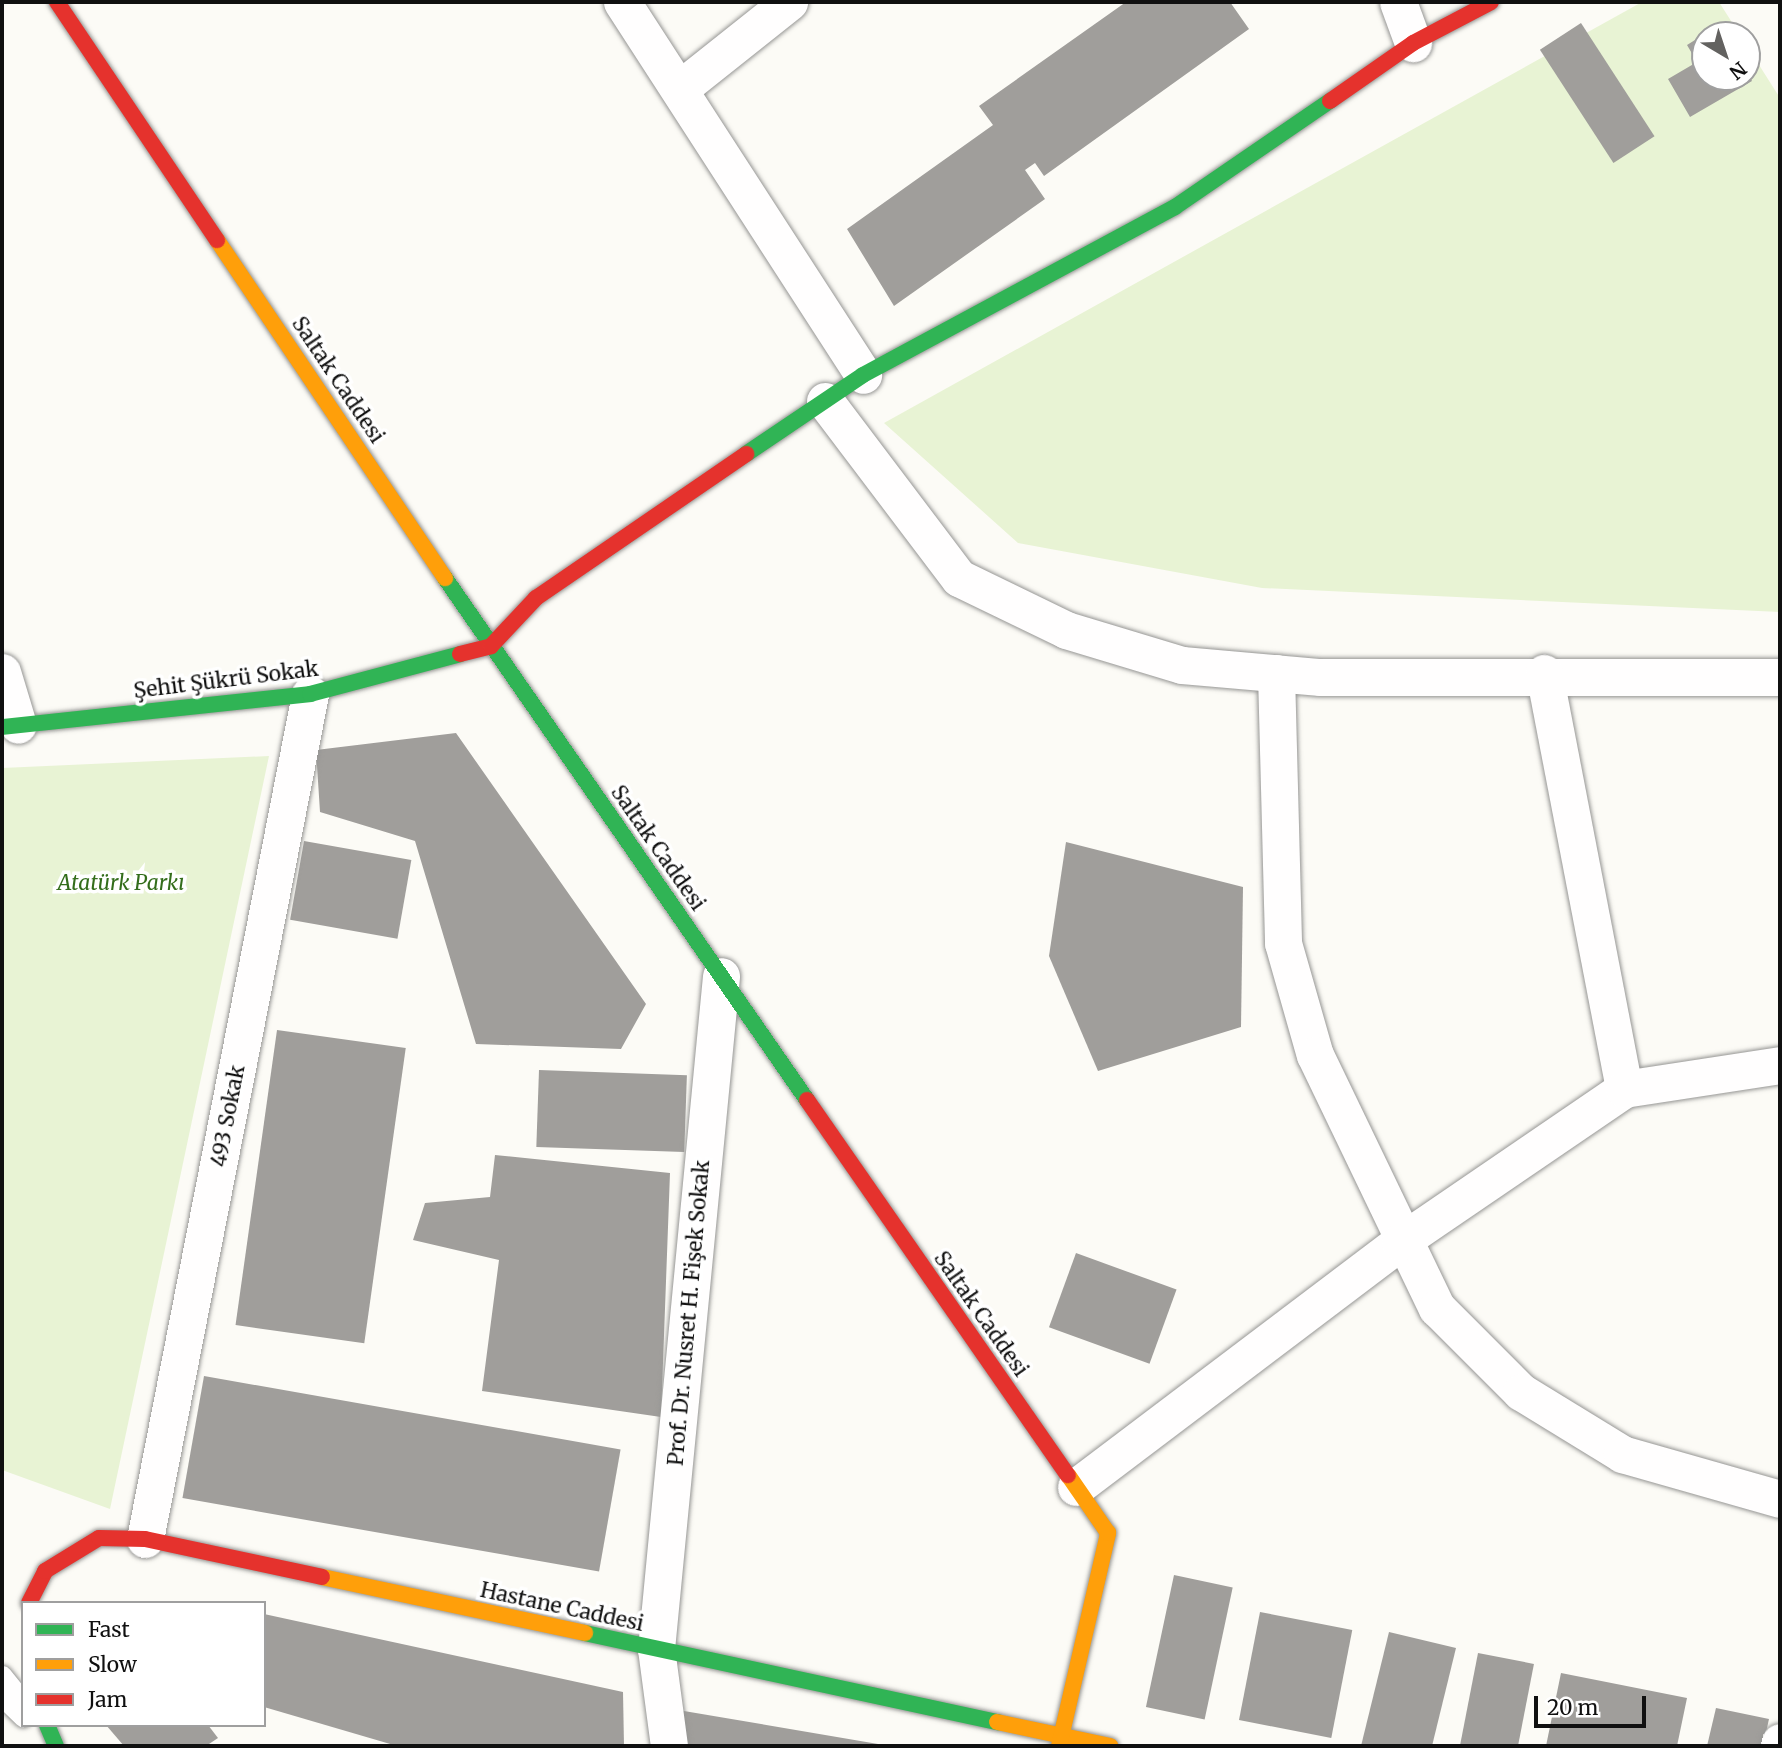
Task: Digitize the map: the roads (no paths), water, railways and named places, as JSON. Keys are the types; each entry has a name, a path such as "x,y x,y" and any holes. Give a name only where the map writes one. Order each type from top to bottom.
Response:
{"main road":[{"name":"Saltak Caddesi","path":"57,2 491,646 1108,1532 1061,1740"},
{"path":"491,646 536,598 863,375 1175,207 1413,43 1491,2"},
{"name":"Şehit Şükrü Sokak","path":"10,726 310,694 491,646"},
{"name":"Hastane Caddesi","path":"29,1601 45,1571 74,1549 99,1538 145,1538 1061,1740 1110,1746"}],"street":[{"path":"622,2 682,87 863,375"},
{"path":"682,87 789,2"},
{"path":"1398,2 1413,43"},
{"path":"825,401 960,578 1066,630 1182,665 1276,673 1544,673 1778,681"},
{"path":"2,672 10,726"},
{"path":"1276,673 1283,943 1315,1055 1400,1242 1437,1308 1521,1392 1622,1454 1779,1496"},
{"path":"1544,673 1624,1089"},
{"name":"493 Sokak","path":"145,1538 310,694"},
{"name":"Prof. Dr. Nusret H. Fişek Sokak","path":"669,1746 656,1649 721,976"},
{"path":"1076,1487 1400,1242 1624,1089 1780,1065"}],"lane":[{"path":"2,1675 21,1699"},
{"path":"2,1697 21,1715"}],"park label":[{"name":"Atatürk Parkı","path":"121,883"}]}
